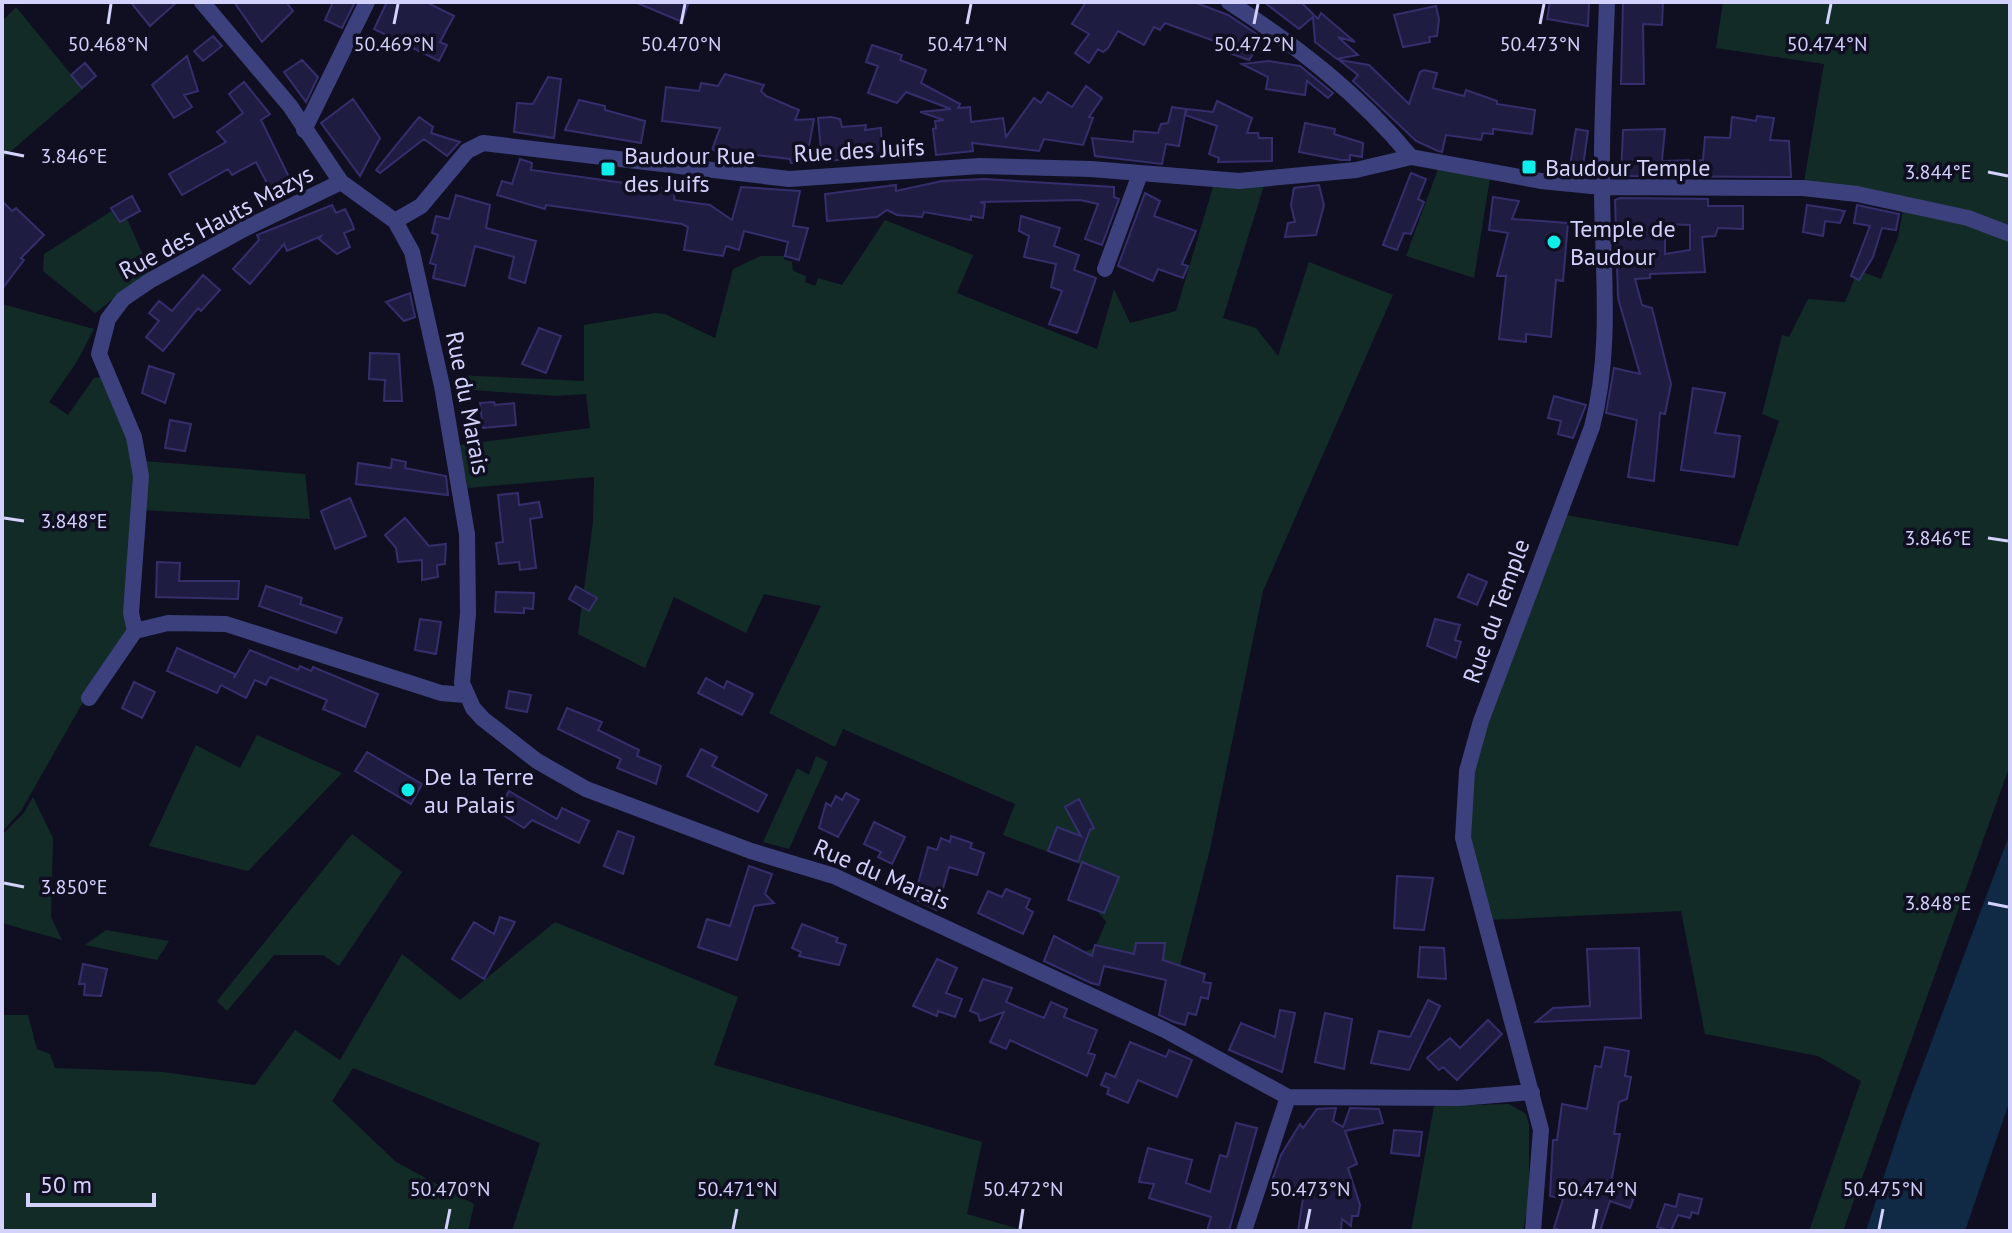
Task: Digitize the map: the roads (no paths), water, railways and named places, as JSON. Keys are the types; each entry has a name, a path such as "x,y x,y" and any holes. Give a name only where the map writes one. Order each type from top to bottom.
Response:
{"street":[{"path":"202,2 281,95 341,182 395,221"},
{"path":"304,130 367,2"},
{"path":"1229,2 1328,70 1376,114 1411,157"},
{"name":"Rue du Temple","path":"1533,1231 1541,1130 1472,878 1463,838 1463,805 1467,771 1481,721 1596,412 1604,341 1602,187 1607,2"},
{"name":"Rue des Juifs","path":"395,221 421,206 467,151 483,143 789,179 980,166 1252,180 1356,170 1411,157 1541,181 1602,187 1788,188 1844,192 1958,215 2010,234"},
{"path":"1105,269 1140,174"},
{"name":"Rue des Hauts Mazys","path":"135,631 131,613 140,464 134,437 99,354 108,319 123,299 151,280 244,229 341,182"},
{"name":"Rue du Marais","path":"395,221 412,252 426,309 463,506 469,587 461,670 465,695 483,719 537,761 586,789 751,851 834,876 1165,1030 1288,1097 1459,1098 1532,1092"},
{"path":"89,698 135,631 168,623 226,624 441,693 465,695"},
{"path":"1244,1231 1288,1097"}],"water":[{"path":"2010,833 2010,1100 1965,1231 1866,1231 1904,1115"}],"place":[{"name":"Baudour Temple","path":"1529,167"},
{"name":"Baudour Rue des Juifs","path":"608,169"},
{"name":"Temple de Baudour","path":"1554,242"},
{"name":"De la Terre au Palais","path":"408,790"}]}
